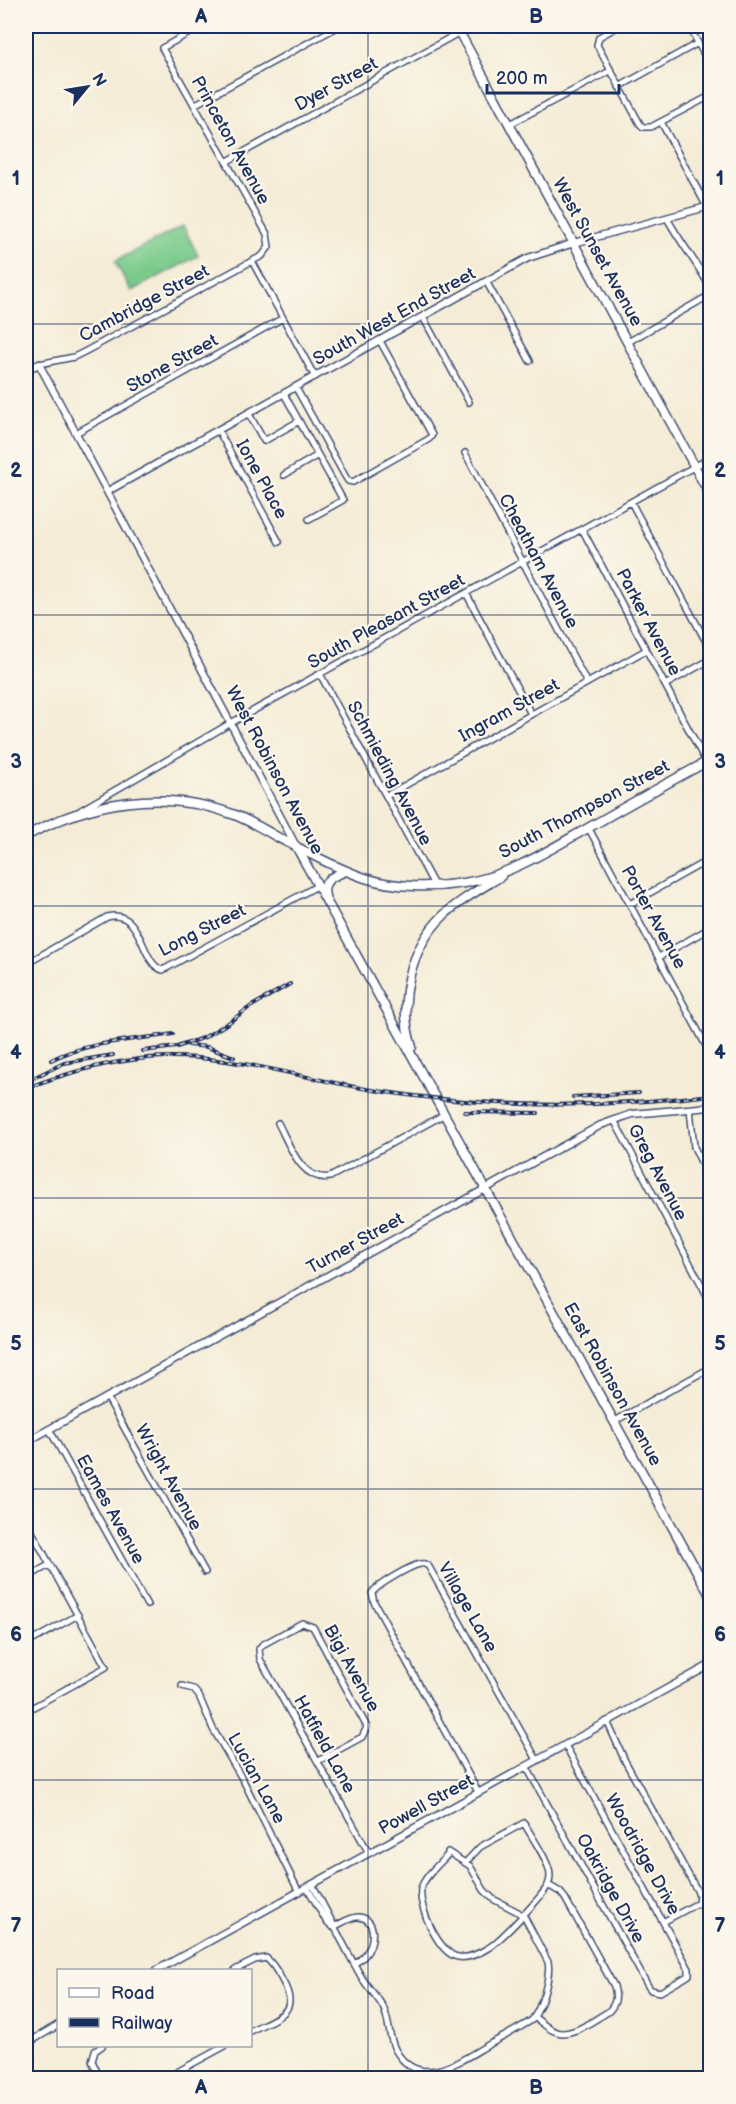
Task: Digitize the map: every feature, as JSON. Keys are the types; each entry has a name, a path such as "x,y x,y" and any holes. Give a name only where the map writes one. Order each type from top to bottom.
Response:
{"highway":[{"name":"West Sunset Avenue","path":"458,29 711,495"},
{"name":"South Thompson Street","path":"26,836 51,822 77,812 131,801 179,801 207,806 236,816 346,871 368,879 396,884 465,883 511,869 708,761"},
{"name":"West Robinson Avenue","path":"296,846 487,1188"},
{"path":"417,1064 406,1025 406,1008 410,974 420,947 436,924 464,899 511,869"},
{"path":"327,903 324,892 326,881 346,871"},
{"path":"464,899 465,883"},
{"path":"390,1017 406,1008"},
{"name":"East Robinson Avenue","path":"487,1188 711,1595"}],"street":[{"path":"194,27 202,26"},
{"path":"194,105 339,26"},
{"path":"619,26 599,37 598,49 640,124 648,128 711,96"},
{"path":"688,26 711,66"},
{"name":"Princeton Avenue","path":"194,27 162,48 267,234 269,247"},
{"name":"Dyer Street","path":"226,162 458,29"},
{"path":"619,87 698,43"},
{"path":"510,124 610,70"},
{"path":"661,122 709,206"},
{"name":"South West End Street","path":"108,491 528,258 709,206"},
{"path":"667,218 681,244 698,265 711,287"},
{"name":"Cambridge Street","path":"26,370 39,364 74,357 86,351 262,256 269,247"},
{"path":"252,261 315,378"},
{"path":"486,281 530,361"},
{"path":"628,342 711,295"},
{"path":"423,317 469,402"},
{"name":"Stone Street","path":"76,434 283,318"},
{"path":"296,388 348,481 353,482 429,439 432,435 380,341"},
{"name":"West Robinson Avenue","path":"39,364 296,846"},
{"path":"284,394 343,500 309,519"},
{"path":"249,414 264,441 299,421"},
{"name":"Ione Place","path":"218,430 279,542"},
{"name":"Cheatham Avenue","path":"465,453 588,682"},
{"path":"284,475 318,455"},
{"name":"South Pleasant Street","path":"77,812 231,723 711,458"},
{"path":"631,502 711,649"},
{"name":"Parker Avenue","path":"582,529 708,761"},
{"path":"466,593 531,714"},
{"name":"Ingram Street","path":"386,796 646,650"},
{"path":"665,685 711,658"},
{"name":"Schmieding Avenue","path":"320,674 434,885"},
{"name":"Porter Avenue","path":"588,827 711,1053"},
{"path":"630,904 711,859"},
{"name":"Long Street","path":"26,964 107,917 116,915 127,920 138,934 155,966 163,970 317,886"},
{"path":"659,957 711,928"},
{"name":"Turner Street","path":"26,1442 614,1120 632,1114 711,1107"},
{"path":"690,1109 694,1147 711,1181"},
{"path":"278,1123 305,1170 321,1178 330,1176 445,1114"},
{"name":"Greg Avenue","path":"614,1120 711,1301"},
{"path":"615,1421 711,1368"},
{"name":"Wright Avenue","path":"107,1397 205,1572"},
{"name":"Eames Avenue","path":"49,1429 147,1605"},
{"path":"26,1521 106,1667 26,1711"},
{"name":"Village Lane","path":"478,1792 374,1602 372,1593 378,1586 417,1564 426,1564 429,1567 537,1760"},
{"path":"26,1578 50,1565"},
{"path":"26,1644 78,1616"},
{"name":"Bigi Avenue","path":"259,1649 267,1641 299,1624 306,1623 313,1627 366,1724 367,1731 362,1737 318,1761"},
{"name":"Hatfield Lane","path":"259,1649 260,1659 369,1853"},
{"name":"Powell Street","path":"160,1969 711,1665"},
{"name":"Lucian Lane","path":"182,1686 193,1689 199,1696 213,1729 244,1782 299,1892"},
{"path":"607,1722 625,1761 699,1894 698,1903 663,1922"},
{"name":"Woodridge Drive","path":"565,1745 689,1969 689,1975 686,1977"},
{"name":"Oakridge Drive","path":"526,1766 651,1990 660,1992 686,1977"},
{"path":"310,1886 354,1964 385,2010 396,2051 407,2063 420,2070 433,2071 446,2068 534,2017 539,2008 549,1966 528,1922 522,1915 493,1899 484,1890 475,1872 466,1862 449,1852 426,1880 421,1892 424,1910 440,1945 447,1953 463,1957 488,1948 522,1915 548,1885 550,1875 548,1866 524,1823 480,1847 466,1862"},
{"path":"534,2017 562,2034 571,2032 608,2012 616,2001 614,1986 565,1898 548,1885"},
{"path":"333,1927 358,1917 366,1919 372,1925 373,1932 368,1951 354,1964"},
{"path":"239,1969 255,1960 266,1959 274,1966 289,1992 290,2004 284,2013 252,2030"},
{"path":"26,2044 57,2026"},
{"path":"100,2079 93,2066 92,2056 101,2047"},
{"path":"166,2079 223,2047"},
{"path":"26,2064 34,2079"},
{"path":"418,2079 420,2070"}],"green space":[{"path":"183,226 198,256 131,291 115,261"}],"railway":[{"path":"143,1051 177,1047 205,1037 290,984"},
{"path":"51,1060 95,1045 173,1034"},
{"path":"189,1045 207,1047 234,1057"},
{"path":"33,1078 64,1063 113,1055"},
{"path":"26,1088 101,1065 148,1058 178,1057 238,1063 356,1087 451,1100 549,1105 647,1101 710,1095"},
{"path":"573,1097 639,1093"},
{"path":"464,1112 538,1113"}]}
